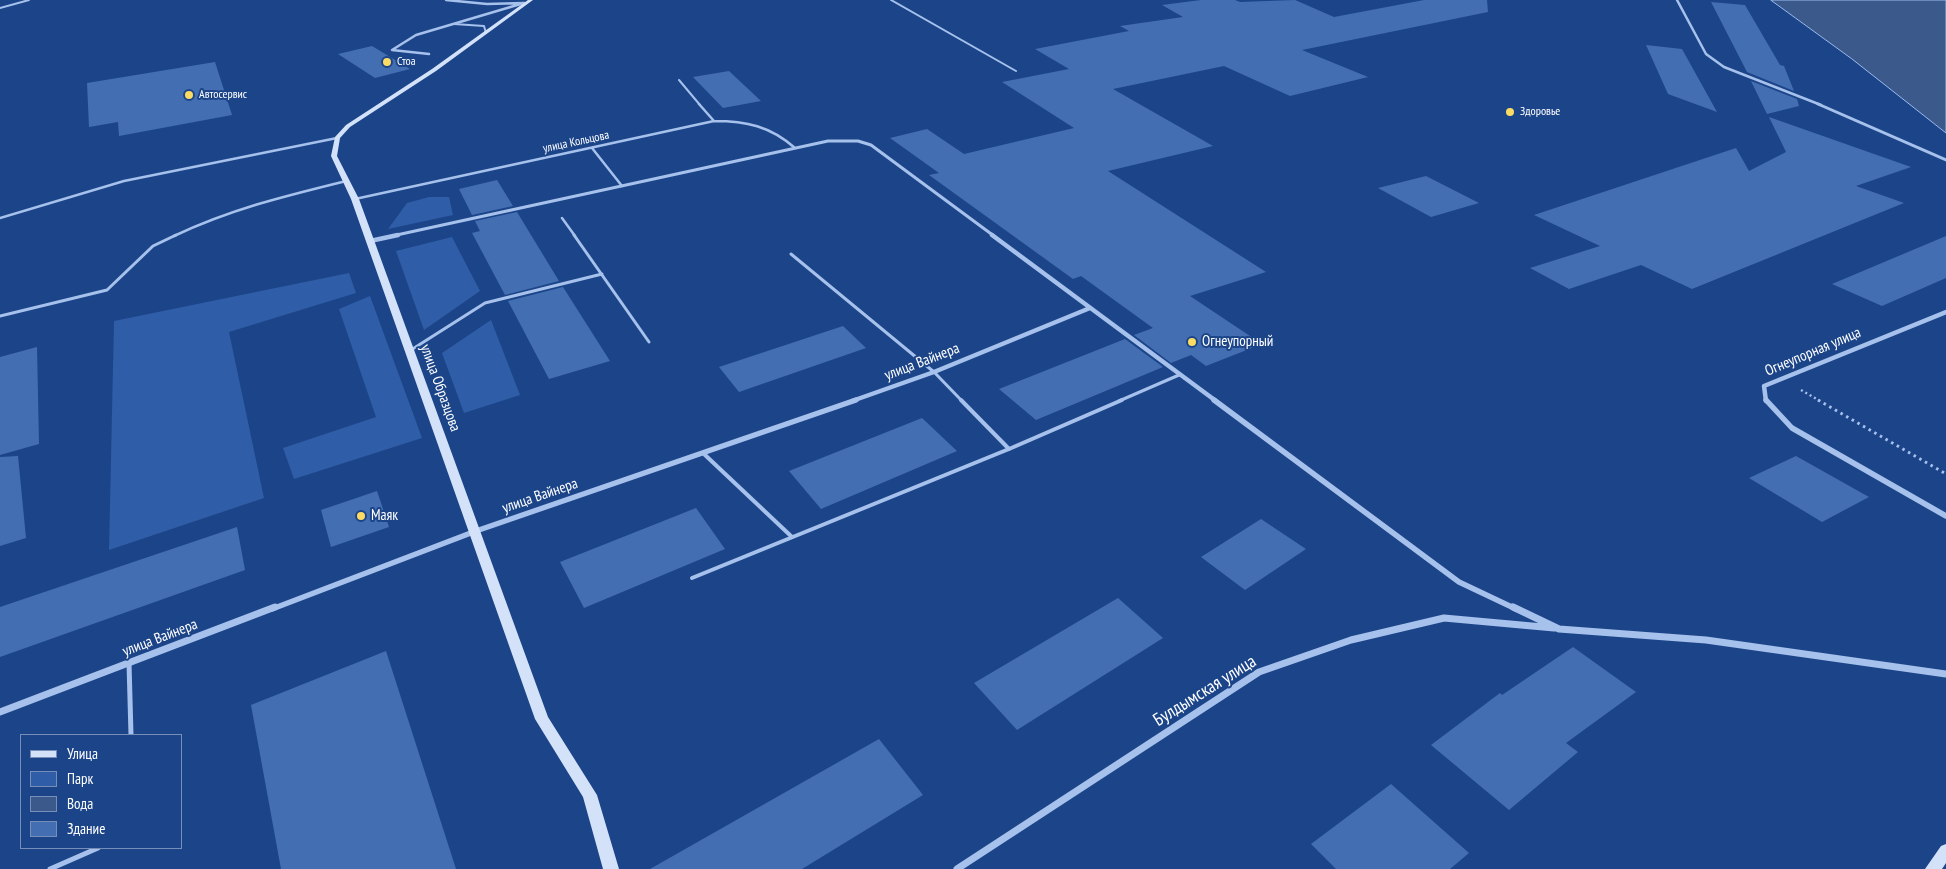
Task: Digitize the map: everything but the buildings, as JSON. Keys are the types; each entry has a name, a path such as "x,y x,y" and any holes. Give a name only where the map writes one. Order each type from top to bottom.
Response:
{"main road":[{"path":"337,138 348,126 486,33 524,3 531,0"},
{"name":"улица Образцова","path":"337,138 334,156 355,199 411,350 542,719 590,795 611,869"},
{"path":"1933,869 1946,851"}],"street":[{"path":"446,0 487,4 524,3"},
{"path":"1677,0 1706,54 1724,67 1803,97 1946,160"},
{"path":"429,54 392,50 416,35 524,3"},
{"path":"370,241 795,148 845,140 871,145 1458,582 1559,629"},
{"name":"улица Вайнера","path":"0,712 476,531 704,454 934,372 1090,308"},
{"name":"Огнеупорная улица","path":"1946,312 1764,386 1766,401 1792,428 1946,516"},
{"name":"Булдымская улица","path":"957,869 1259,672 1351,640 1444,618 1706,640 1946,674"}],"lane":[{"path":"0,8 29,0"},
{"path":"891,0 1016,71"},
{"path":"450,24 478,24 484,26 486,33"},
{"path":"679,80 714,121"},
{"name":"улица Кольцова","path":"355,199 714,121 739,121 763,126 780,134 795,148"},
{"path":"0,218 35,205 146,176 337,138"},
{"path":"592,148 622,186"},
{"path":"0,316 107,290 153,246 214,217 280,197 346,181"},
{"path":"562,218 649,342"},
{"path":"791,254 934,372 1008,449"},
{"path":"411,350 486,304 602,274"},
{"path":"692,578 1008,449 1179,375"},
{"path":"704,454 792,537"},
{"path":"129,663 131,734"},
{"path":"50,869 96,849"}],"path":[{"path":"1780,378 1946,474"}],"green space":[{"path":"429,197 449,197 453,215 388,229 407,203"},
{"path":"452,237 480,291 424,330 396,251"},
{"path":"349,273 356,293 229,332 264,498 109,550 114,321"},
{"path":"370,296 422,438 294,479 283,448 376,417 339,309"},
{"path":"491,320 520,395 464,413 442,353"}],"water":[{"path":"1771,0 1946,0 1946,133 1852,59"}],"place":[{"name":"Стоа","path":"387,62"},
{"name":"Автосервис","path":"189,95"},
{"name":"Здоровье","path":"1510,112"},
{"name":"Огнеупорный","path":"1192,342"},
{"name":"Маяк","path":"361,516"}]}
